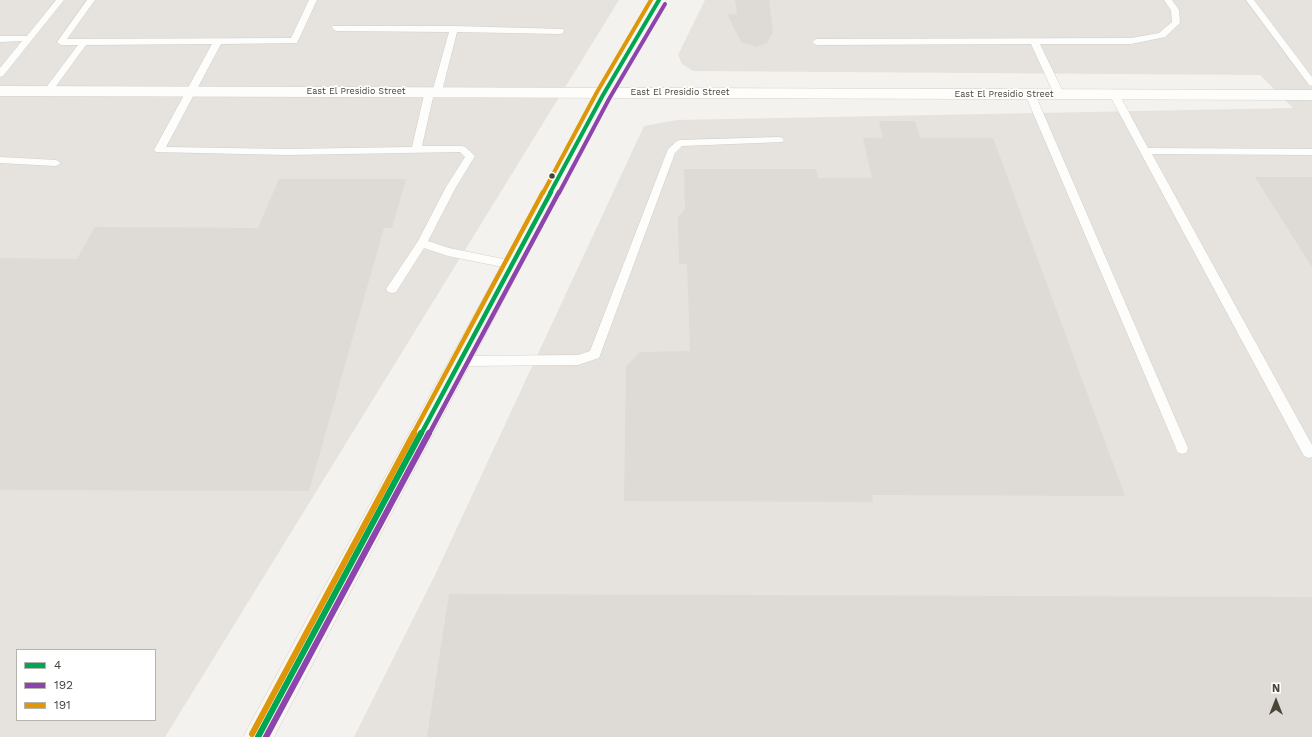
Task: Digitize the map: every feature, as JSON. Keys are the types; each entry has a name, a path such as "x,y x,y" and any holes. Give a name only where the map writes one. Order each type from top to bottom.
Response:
{"main road":[{"path":"258,737 362,539 513,265 604,92 658,0"}],"street":[{"name":"East El Presidio Street","path":"1,87 48,91 1312,95"}],"lane":[{"path":"1,87 29,38 60,0"},
{"path":"91,0 62,42 294,41 313,0"},
{"path":"816,42 1131,40 1162,35 1176,23 1175,10 1168,0"},
{"path":"1250,0 1312,83"},
{"path":"336,28 560,30"},
{"path":"416,150 454,29"},
{"path":"0,39 29,38"},
{"path":"218,41 159,150 287,152 462,149 470,156 451,187 422,243 392,289"},
{"path":"1034,41 1059,94"},
{"path":"48,91 84,42"},
{"path":"1030,94 1182,448"},
{"path":"1114,94 1309,452"},
{"path":"460,361 578,360 594,355 671,151 680,143 779,140"},
{"path":"1144,151 1312,152"},
{"path":"0,160 56,163"},
{"path":"422,243 448,252 513,265"}],"shaded area":[{"path":"0,0 619,0 165,737 0,737"},
{"path":"705,0 1312,0 1312,737 354,737 435,575 644,126 677,120 1293,108 1260,75 693,71 682,64 678,55"}],"building":[{"path":"735,0 769,0 773,32 767,43 757,47 741,42 727,14 737,14"},
{"path":"879,121 915,121 920,138 993,138 1125,496 872,495 873,502 624,501 626,366 640,352 690,351 687,264 679,264 678,218 685,209 684,169 816,169 818,178 872,178 863,138 883,138"},
{"path":"1255,177 1312,177 1312,267"},
{"path":"279,179 406,179 392,228 384,228 309,491 0,490 0,258 77,259 95,227 258,228"},
{"path":"449,594 1312,597 1312,737 427,737"}],"transit line":[{"name":"191","path":"252,734 597,92 651,0"},
{"name":"4","path":"258,737 603,95 659,0"},
{"name":"192","path":"266,737 609,99 665,4"}]}
